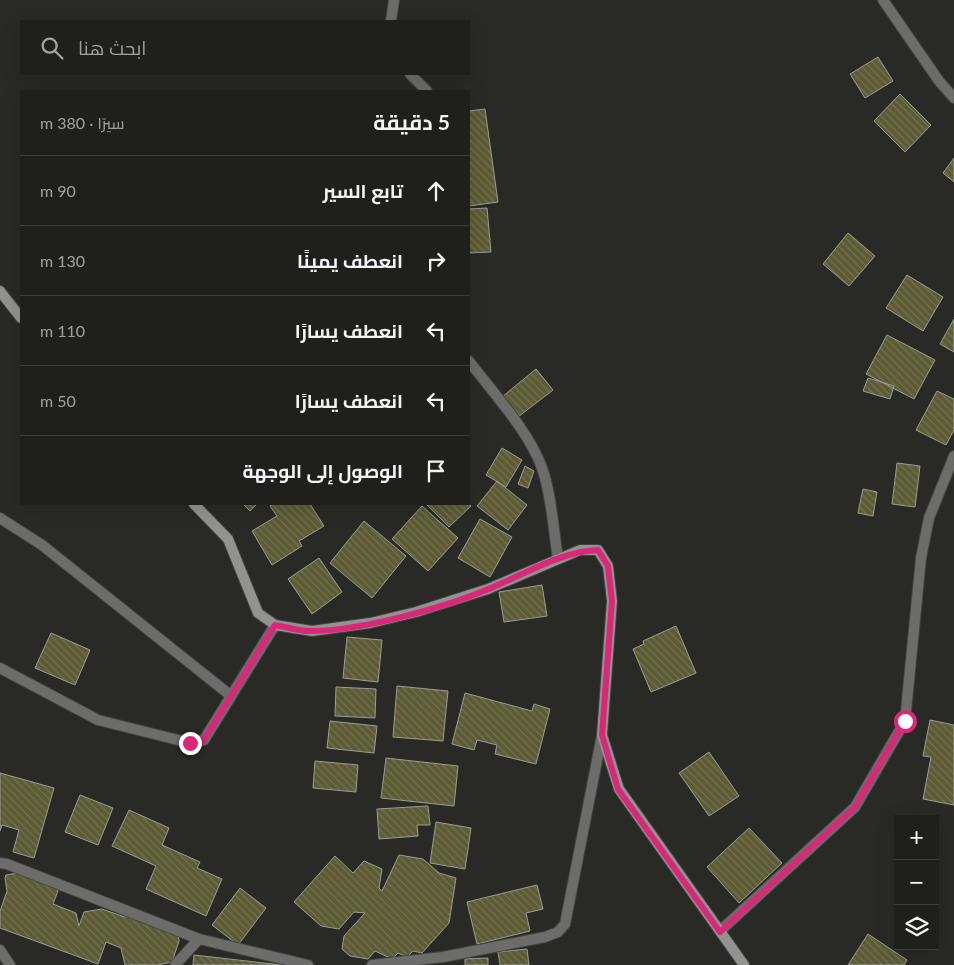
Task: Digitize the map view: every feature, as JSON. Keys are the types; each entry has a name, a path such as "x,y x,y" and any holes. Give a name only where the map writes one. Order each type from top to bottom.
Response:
{"street":[{"path":"391,20 394,0"},
{"path":"883,0 939,81 954,98"},
{"path":"411,75 426,90"},
{"path":"0,291 20,317"},
{"path":"470,362 522,432 537,456 543,470 558,559"},
{"path":"720,932 855,807 905,721 921,558 929,518 954,456"},
{"path":"195,505 228,539 258,614 275,625 312,632 370,623 416,612 488,589 580,550 598,550 608,566 612,601 602,735 566,924 558,932 545,937 443,957 372,965"},
{"path":"0,518 42,545 230,695"},
{"path":"0,668 98,720 190,743 204,740 230,695 275,625"},
{"path":"602,735 618,789 744,965"},
{"path":"0,863 7,864 199,939 308,965"},
{"path":"176,965 199,939"},
{"path":"0,950 10,965"}],"building":[{"path":"878,57 893,81 865,98 850,74"},
{"path":"900,94 931,125 905,152 874,121"},
{"path":"485,109 498,202 470,206 470,111"},
{"path":"954,158 954,182 943,173"},
{"path":"487,208 491,252 470,253 470,209"},
{"path":"848,233 875,256 849,286 823,264"},
{"path":"907,275 943,297 923,331 886,308"},
{"path":"954,319 954,352 940,344"},
{"path":"887,335 935,360 914,399 866,374"},
{"path":"536,369 553,390 518,417 502,397"},
{"path":"868,378 894,386 890,399 863,391"},
{"path":"937,391 954,399 954,430 946,445 916,430"},
{"path":"502,448 522,460 506,487 486,475"},
{"path":"897,463 920,466 915,507 892,504"},
{"path":"525,466 534,471 528,488 518,484"},
{"path":"497,481 527,505 508,530 477,506"},
{"path":"863,489 877,492 873,516 858,513"},
{"path":"244,505 256,505 250,511"},
{"path":"311,505 324,526 299,541 302,546 272,565 252,531 277,516 270,506"},
{"path":"427,505 471,506 449,527"},
{"path":"422,506 458,538 428,571 392,539"},
{"path":"480,519 512,537 490,577 458,558"},
{"path":"364,521 406,556 372,598 330,563"},
{"path":"319,558 342,592 312,614 288,579"},
{"path":"542,585 547,616 504,622 499,592"},
{"path":"676,626 696,673 651,692 633,649 644,644 643,641"},
{"path":"51,633 90,650 75,685 35,668"},
{"path":"347,637 382,640 378,682 343,678"},
{"path":"397,686 448,691 443,741 393,737"},
{"path":"336,687 376,689 375,718 335,716"},
{"path":"465,693 532,711 534,704 550,709 536,764 495,754 497,745 477,740 474,750 452,744"},
{"path":"930,720 954,725 954,805 923,799 931,757 923,756"},
{"path":"330,721 377,726 374,753 327,748"},
{"path":"709,752 739,796 709,816 679,773"},
{"path":"386,758 458,766 454,806 381,798"},
{"path":"315,761 358,765 356,792 313,788"},
{"path":"0,773 54,788 34,858 13,852 19,830 2,825 0,831"},
{"path":"80,795 113,808 98,845 65,832"},
{"path":"428,806 430,825 417,825 418,836 379,839 377,809"},
{"path":"129,810 169,828 162,845 200,862 197,868 222,879 206,916 146,889 156,866 112,846"},
{"path":"436,822 471,828 465,869 430,863"},
{"path":"749,828 782,863 739,903 707,867"},
{"path":"399,855 423,859 439,873 456,878 449,923 422,953 413,951 407,957 398,953 392,959 375,951 368,959 350,956 342,949 344,936 365,913 354,912 339,929 321,926 294,902 335,856 353,873 364,861 382,869 379,888 382,891"},
{"path":"18,873 59,888 53,904 76,913 79,926 84,912 102,909 125,917 131,916 178,934 179,941 172,962 158,965 125,965 121,948 106,942 98,964 0,928 0,911 7,891 5,878 6,875"},
{"path":"537,885 543,909 526,913 530,931 477,944 467,902"},
{"path":"240,888 266,908 238,945 212,925"},
{"path":"868,934 907,960 904,965 848,965"},
{"path":"527,949 529,965 500,965 498,952"},
{"path":"194,955 282,965 193,965"},
{"path":"488,958 488,965 465,965 465,959"}],"route":[{"path":"190,743 204,740 230,695 275,625 312,632 370,623 416,612 488,589 580,550 598,550 608,566 612,601 602,735 618,789 720,932 855,807 905,721"}]}
